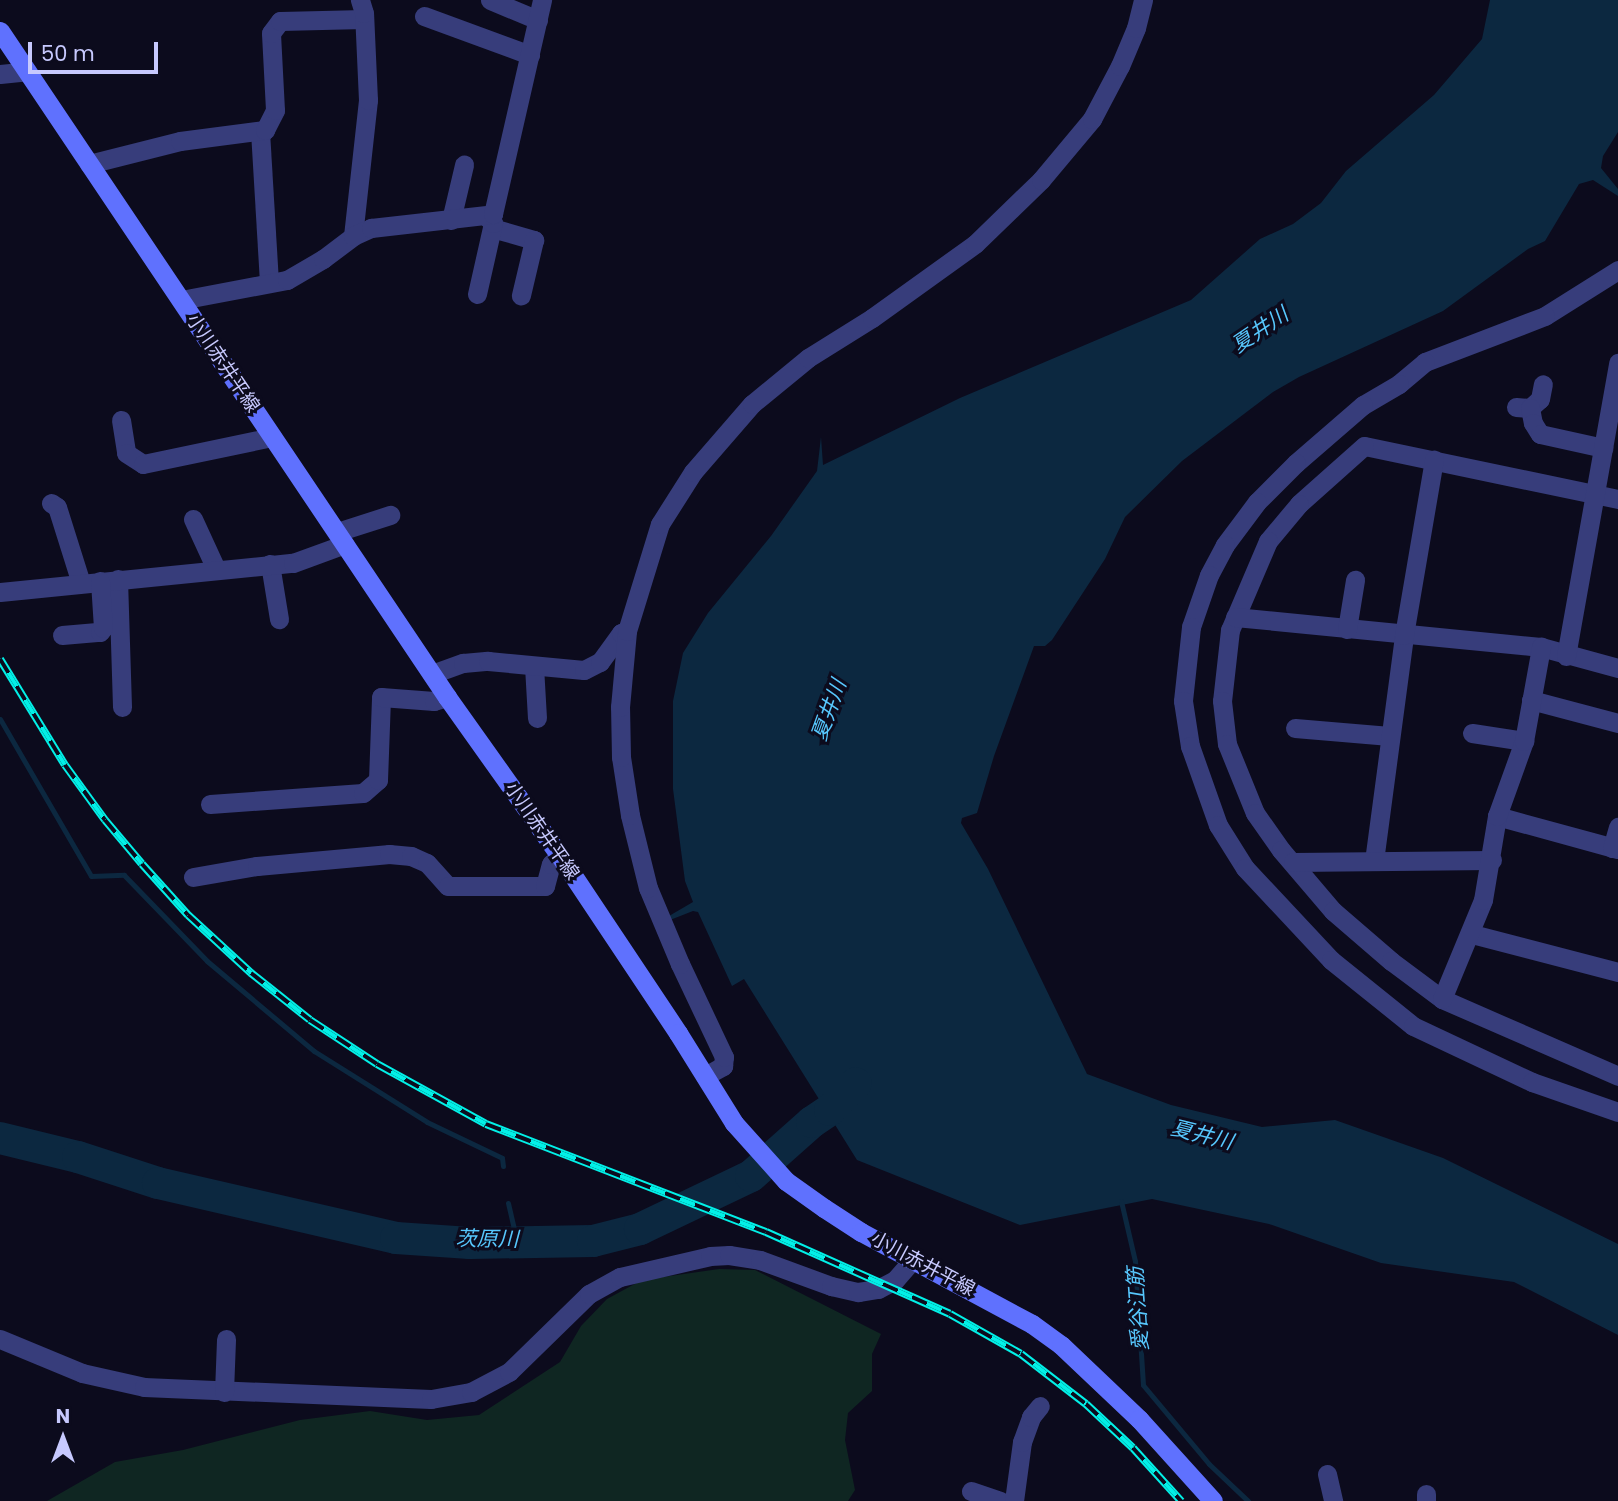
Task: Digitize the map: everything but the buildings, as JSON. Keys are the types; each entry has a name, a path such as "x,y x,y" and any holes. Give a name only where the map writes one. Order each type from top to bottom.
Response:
{"main road":[{"name":"小川赤井平線","path":"0,31 447,697 560,856 708,1083 755,1149 786,1181 824,1208 1021,1318 1061,1345 1139,1419 1213,1501"}],"street":[{"path":"490,0 538,20"},
{"path":"477,294 490,223 497,206 542,0"},
{"path":"708,1083 723,1066 724,1057 648,888 630,815 621,757 620,707 627,631 660,524 678,493 752,404 808,358 872,318 975,244 1041,180 1092,119 1125,53 1143,0"},
{"path":"89,164 210,135 260,131 269,126 275,110 271,33 280,21 362,9 368,100 353,236"},
{"path":"424,16 530,55"},
{"path":"0,74 27,71"},
{"path":"260,131 269,284"},
{"path":"452,220 464,164"},
{"path":"181,300 269,284 301,274 353,236 395,224 452,220 490,223 534,240 521,295"},
{"path":"1618,270 1545,316 1425,362 1399,384 1363,405 1296,463 1257,502 1225,545 1209,575 1191,627 1183,701 1190,746 1218,825 1245,869 1331,960 1413,1026 1532,1082 1618,1112"},
{"path":"1566,656 1618,363"},
{"path":"1543,384 1540,399 1523,408 1540,433 1603,448"},
{"path":"121,420 126,453 143,464 272,437"},
{"path":"1618,499 1364,446 1299,504 1268,541 1235,617 1222,701 1227,744 1255,813 1333,911 1391,961 1442,999 1618,1076"},
{"path":"1374,861 1404,635 1434,460"},
{"path":"51,503 57,508 100,581 122,708"},
{"path":"0,592 293,563 390,515"},
{"path":"193,519 216,569"},
{"path":"270,564 279,619"},
{"path":"1347,629 1356,580"},
{"path":"62,635 100,632 103,628 100,581"},
{"path":"1235,617 1541,647 1566,656 1618,668"},
{"path":"432,674 450,666 475,662 590,668 600,662 621,633 627,631"},
{"path":"1442,999 1472,934 1492,860 1497,816 1524,741 1541,647"},
{"path":"534,666 537,718"},
{"path":"210,804 363,793 378,780 381,697 434,701 447,697"},
{"path":"1531,700 1618,723"},
{"path":"1295,728 1390,736"},
{"path":"1472,733 1524,741"},
{"path":"1497,816 1615,848 1618,827"},
{"path":"193,877 257,866 388,854 411,856 427,863 448,886 545,886 551,864 560,856"},
{"path":"1293,862 1492,860"},
{"path":"1472,934 1618,972"},
{"path":"0,1339 82,1373 123,1384 224,1392 413,1400 471,1391 509,1373 589,1294 620,1277 710,1256 729,1255 760,1261 831,1286 858,1292 878,1289 895,1280 913,1259"},
{"path":"224,1392 226,1339"},
{"path":"1014,1501 1022,1442 1031,1418 1040,1406"},
{"path":"1327,1474 1333,1501"},
{"path":"971,1491 1000,1501"}],"green space":[{"path":"719,1269 755,1270 881,1334 872,1354 872,1391 848,1413 845,1440 855,1490 848,1501 47,1501 115,1462 183,1450 300,1420 370,1411 427,1420 479,1415 560,1362 581,1326 607,1299 642,1280"}],"water":[{"name":"夏井川","path":"1490,0 1618,0 1618,132 1603,156 1601,168 1618,189 1618,196 1593,180 1579,184 1545,241 1528,249 1443,311 1299,377 1273,392 1182,461 1125,517 1105,559 1052,640 1045,646 1034,646 994,756 977,813 962,818 961,823 988,869 1087,1074 1171,1105 1262,1127 1335,1120 1443,1158 1618,1244 1618,1335 1514,1282 1381,1263 1269,1224 1152,1199 1020,1225 857,1160 744,979 732,986 698,912 693,911 670,920 669,916 693,902 685,881 673,789 673,701 683,653 708,613 771,536 817,471 821,437 823,465 960,398 1191,300 1260,239 1293,224 1321,203 1346,171 1434,95 1482,39"}],"waterway":[{"path":"0,719 91,876 124,875 207,961 314,1051 427,1122 502,1158 503,1166"},
{"name":"茨原川","path":"0,1138 78,1157 158,1183 396,1238 470,1243 593,1241 640,1229 751,1176 812,1122 830,1110 856,1083"},
{"name":"愛谷江筋","path":"1121,1201 1135,1261 1143,1385 1209,1464 1248,1501"},
{"path":"508,1203 514,1230 550,1244"}],"railway":[{"path":"0,659 65,765 105,820 142,864 188,915 251,973 310,1020 377,1064 486,1124 766,1232 950,1314 1021,1354 1086,1404 1133,1448 1181,1501"}]}
